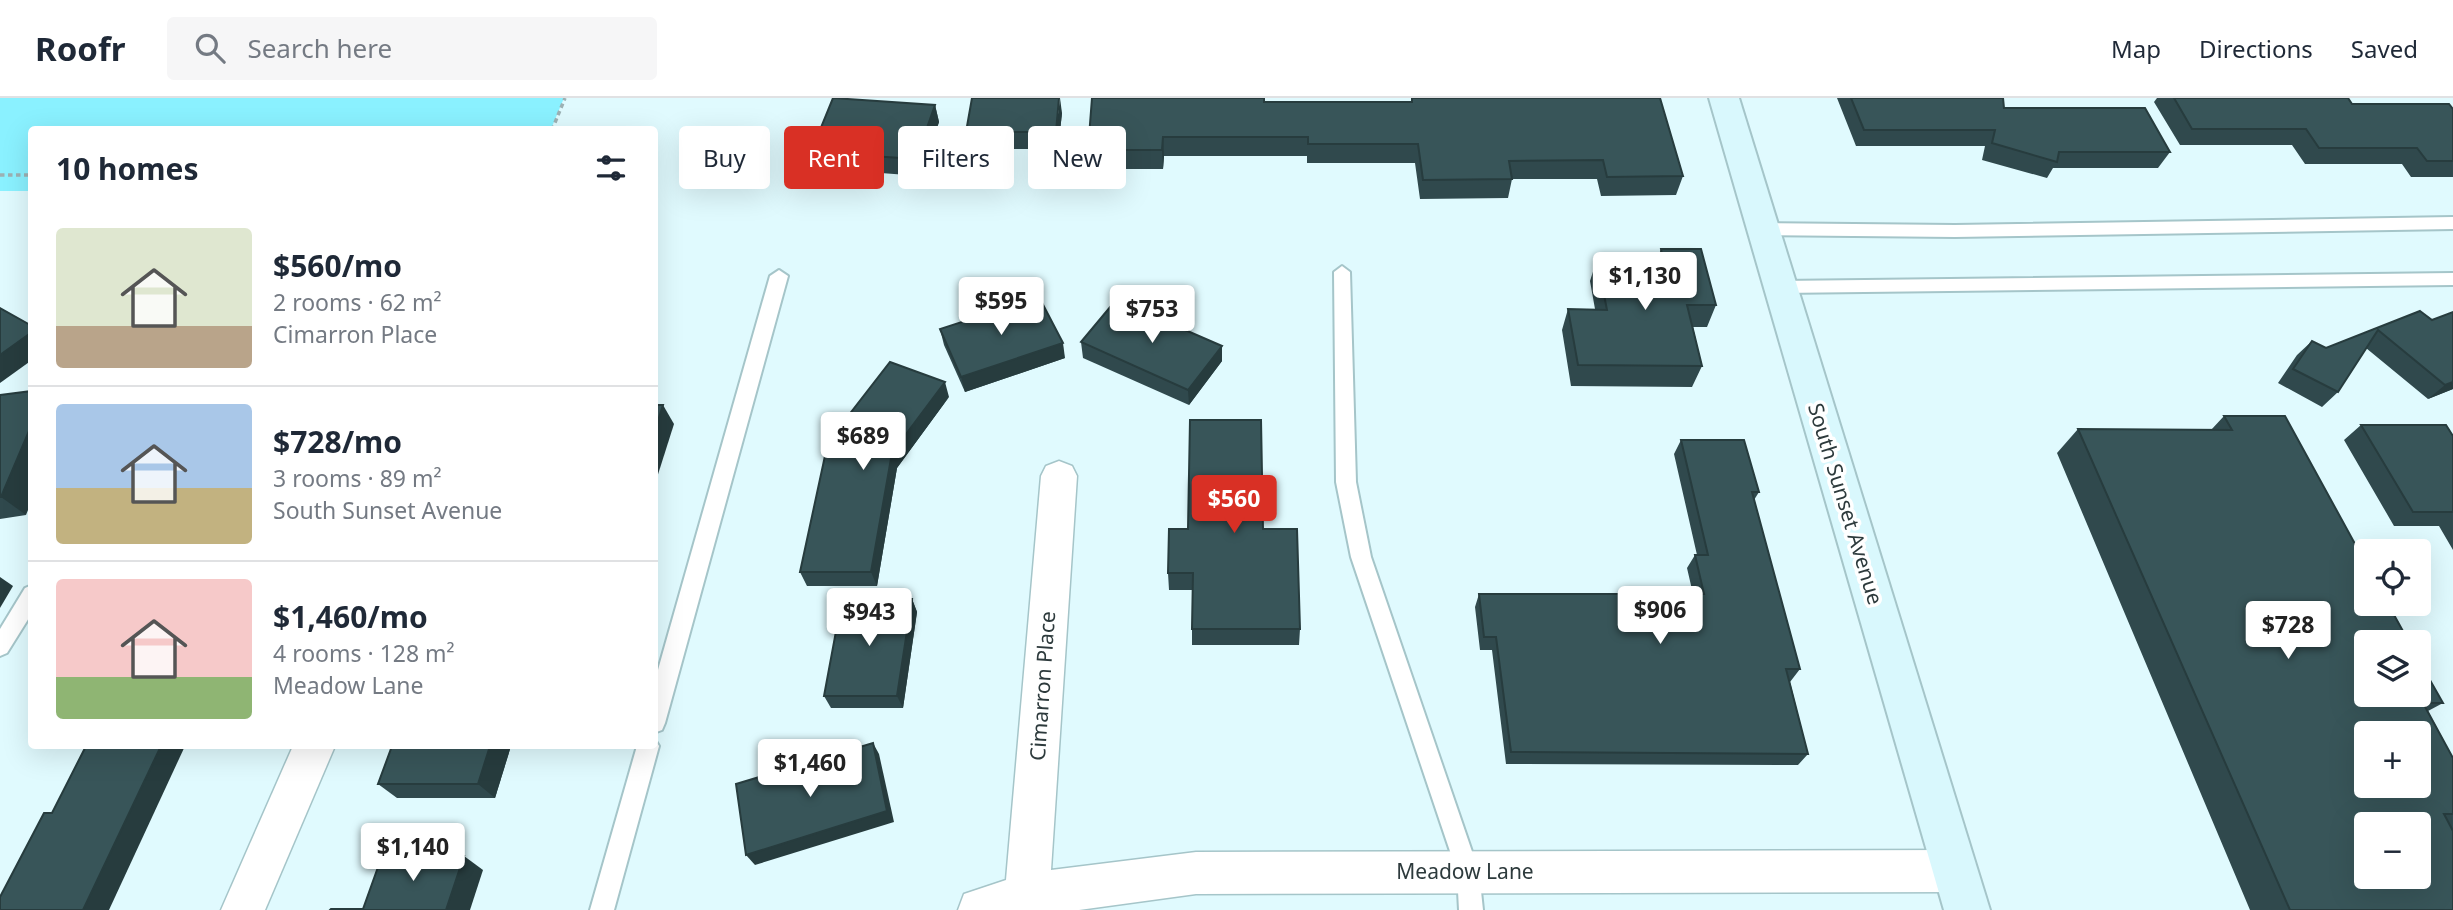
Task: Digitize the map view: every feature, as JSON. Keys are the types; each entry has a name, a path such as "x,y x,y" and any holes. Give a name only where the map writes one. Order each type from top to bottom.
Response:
{"main road":[{"name":"South Sunset Avenue","path":"1724,98 1961,890"}],"street":[{"name":"Cimarron Place","path":"1027,895 1059,476"},
{"path":"243,910 313,749"},
{"name":"Meadow Lane","path":"980,910 1027,895 1196,873 1470,891 1961,890"}],"lane":[{"path":"1763,229 1955,231 2453,223"},
{"path":"1342,272 1346,482 1361,557 1470,891"},
{"path":"658,709 779,276"},
{"path":"1780,287 2453,279"},
{"path":"0,647 28,601"},
{"path":"602,910 647,749"}],"path":[{"path":"554,126 565,98"},
{"path":"0,175 28,175"}],"shaded area":[{"path":"0,98 564,98 552,126 28,126 28,191 0,191"}],"building":[{"path":"833,98 935,105 928,126 898,126 898,158 884,157 884,126 822,126"},
{"path":"972,98 1059,98 1057,126 1028,126 1028,132 1014,132 1014,126 967,126"},
{"path":"1092,98 1264,98 1264,102 1412,102 1412,98 1660,98 1683,176 1607,177 1603,160 1509,161 1512,179 1423,180 1418,144 1308,144 1308,137 1163,137 1162,150 1126,150 1126,126 1090,126"},
{"path":"1851,98 2003,98 2004,108 2145,108 2170,152 2059,152 2057,162 1992,143 1995,130 1864,130"},
{"path":"2174,98 2348,98 2352,104 2449,104 2453,109 2453,161 2427,161 2417,148 2319,148 2306,129 2192,129"},
{"path":"1661,249 1701,249 1716,305 1687,305 1702,366 1578,365 1568,309 1607,310 1597,259 1663,260"},
{"path":"1039,297 1063,343 961,377 940,329"},
{"path":"1116,300 1222,346 1188,390 1081,342"},
{"path":"0,308 28,324 28,335 0,355"},
{"path":"2420,311 2432,320 2453,312 2453,382 2445,385 2378,330 2338,392 2293,369 2312,341 2326,348"},
{"path":"890,362 945,382 892,453 871,572 800,572 828,442"},
{"path":"28,392 28,433 1,497 0,497 0,395"},
{"path":"658,405 663,405 658,421"},
{"path":"2224,416 2285,416 2354,542 2354,616 2395,616 2402,630 2354,630 2354,707 2425,707 2453,758 2453,814 2444,814 2453,831 2453,910 2290,910 2078,429 2232,430"},
{"path":"1190,420 1261,420 1263,529 1297,529 1300,629 1192,629 1193,573 1168,573 1169,529 1188,529"},
{"path":"2361,425 2446,425 2453,436 2453,512 2413,512"},
{"path":"1681,440 1744,440 1759,492 1752,492 1800,669 1786,669 1808,754 1511,752 1496,637 1484,637 1479,594 1704,594 1695,555 1708,555"},
{"path":"842,599 912,599 897,696 824,696"},
{"path":"2431,682 2443,703 2431,703"},
{"path":"873,743 887,811 746,855 736,784"},
{"path":"84,749 160,749 83,910 0,910 0,897 44,813 52,813"},
{"path":"391,749 489,749 478,784 378,784"},
{"path":"382,856 464,856 446,910 330,910 363,909"}]}
